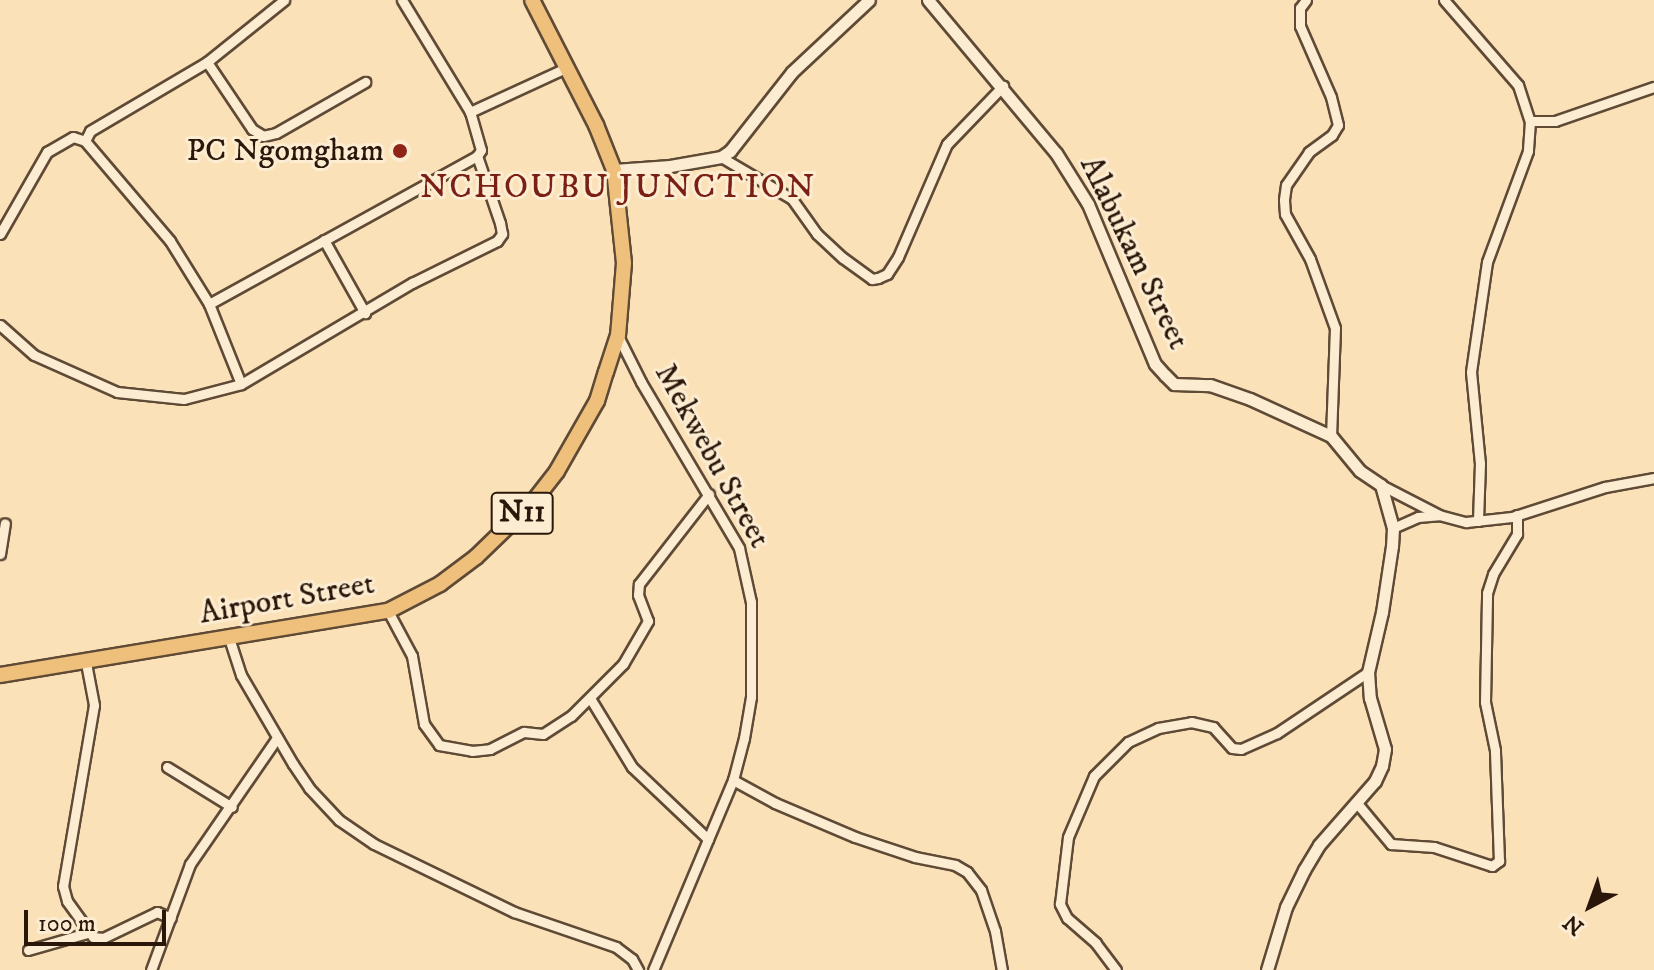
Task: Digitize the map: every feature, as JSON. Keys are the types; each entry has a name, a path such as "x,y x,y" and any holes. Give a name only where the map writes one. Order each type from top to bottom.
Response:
{"highway":[{"name":"Airport Street","path":"0,675 388,611 440,584 476,557 533,502 581,432 597,401 618,336 624,263 614,170 568,67 532,0"}],"street":[{"path":"85,141 90,131 207,62 284,0"},
{"path":"209,304 477,156 481,150 470,112 402,0"},
{"path":"614,170 670,166 721,157 739,144 792,72 869,0"},
{"name":"Alabukam Street","path":"928,0 1056,153 1088,204 1155,364 1165,375 1174,384 1210,385 1250,399 1331,436 1360,471 1381,485"},
{"path":"1306,0 1300,8 1300,26 1331,97 1338,125 1332,135 1309,152 1286,185 1284,200 1285,214 1310,259 1335,328 1331,436"},
{"path":"1444,0 1518,85 1530,121 1528,151 1487,262 1471,372 1480,463 1478,521"},
{"path":"207,62 252,129 263,136 276,133 365,82"},
{"path":"470,112 568,67"},
{"path":"721,157 792,199 817,234 843,258 872,279 878,278 887,274 898,257 947,144 1003,86"},
{"path":"1530,121 1555,121 1654,87"},
{"path":"0,234 47,152 73,137 85,141 170,241 209,304 241,384"},
{"path":"0,325 34,355 117,392 184,399 241,384 412,283 497,241 502,234 500,223 477,156"},
{"path":"324,240 365,313"},
{"name":"Mekwebu Street","path":"618,336 648,395 739,548 751,602 751,697 733,780 655,965"},
{"path":"1381,485 1452,520 1478,521 1517,515 1605,487 1654,478"},
{"path":"1267,970 1286,907 1304,870 1319,845 1380,775 1385,749 1370,698 1368,672 1382,612 1393,528 1381,485"},
{"path":"388,611 412,656 424,724 439,745 472,751 490,749 524,732 543,734 590,698 623,664 645,628 647,613 638,595 639,584 709,494"},
{"path":"1393,528 1418,517 1439,515"},
{"path":"1356,802 1391,844 1434,847 1492,866 1499,861 1495,750 1485,702 1487,593 1490,579 1517,534 1517,515"},
{"path":"0,554 5,523"},
{"path":"229,638 241,675 277,738 309,788 339,820 374,844 514,912 616,947 632,959 638,970"},
{"path":"86,663 94,705 63,886 67,901 87,933"},
{"path":"1116,970 1096,943 1067,918 1060,904 1068,837 1094,776 1128,742 1158,728 1191,722 1213,727 1232,748 1241,749 1277,733 1368,672"},
{"path":"590,698 632,767 708,839"},
{"path":"151,970 190,864 277,738"},
{"path":"167,767 232,807"},
{"path":"733,780 775,803 855,837 915,857 955,865 967,872 981,890 995,931 1002,970"},
{"path":"28,950 87,933 103,938 157,912 171,918"},
{"path":"655,965 667,970"}],"place":[{"name":"PC Ngomgham","path":"400,151"}],"district":[{"name":"NCHOUBU JUNCTION","path":"618,188"}]}
